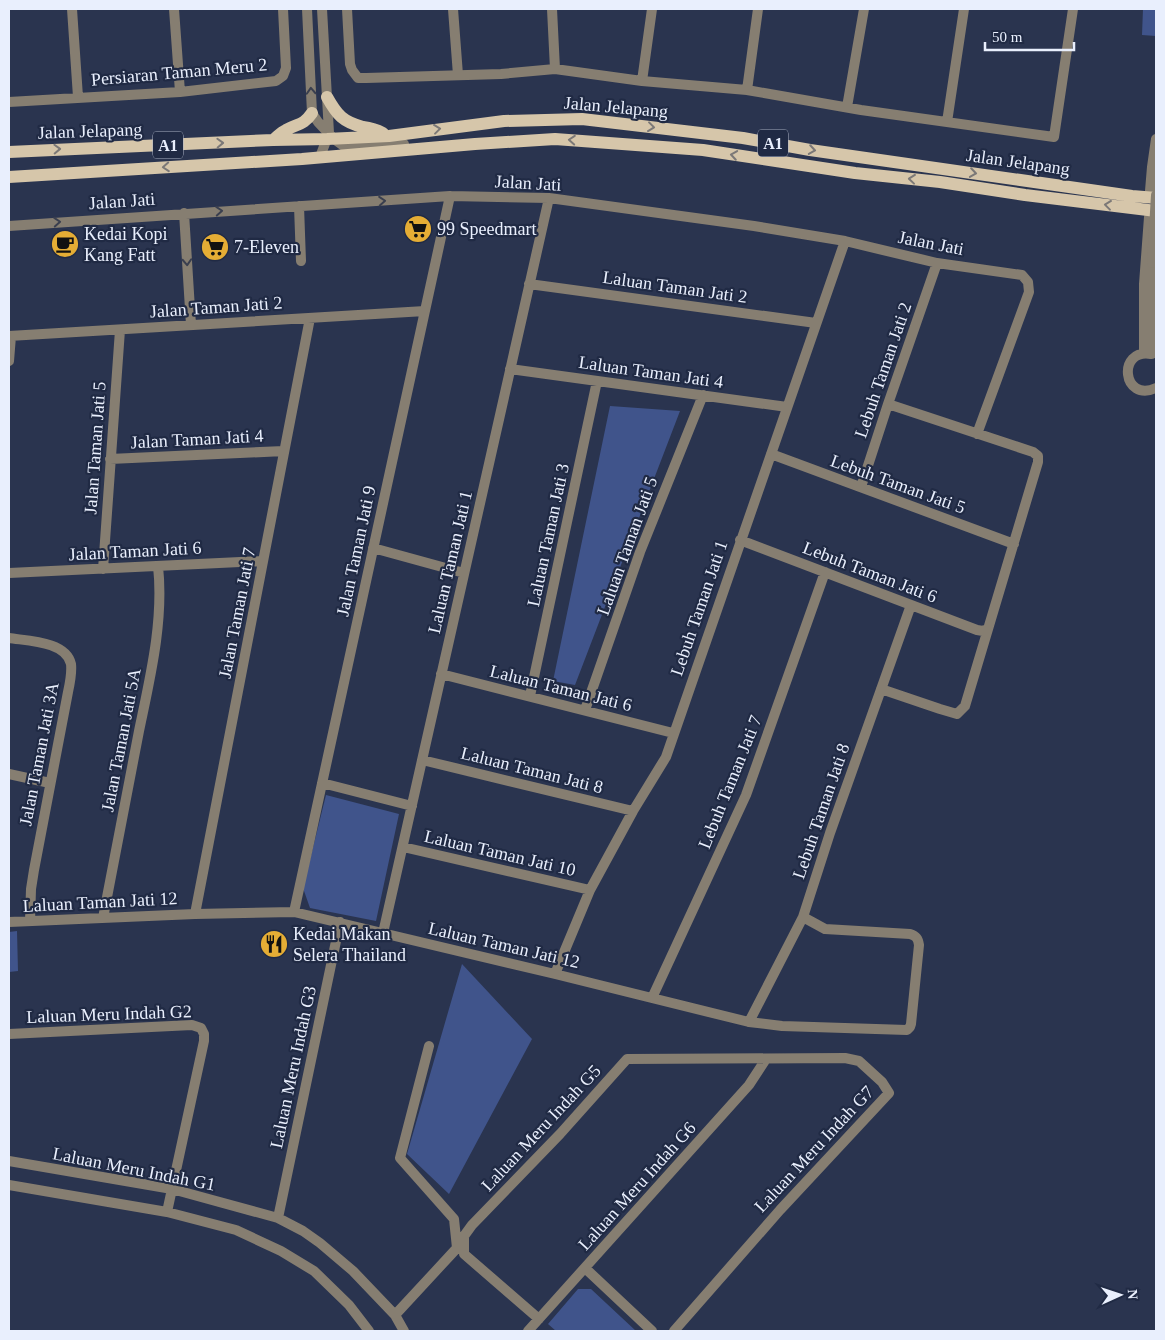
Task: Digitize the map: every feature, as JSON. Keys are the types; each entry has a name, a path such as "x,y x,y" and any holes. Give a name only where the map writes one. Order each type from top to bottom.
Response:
{"main road":[{"path":"327,97 339,116 348,122 377,130 389,136"},
{"path":"273,140 284,130 308,120 312,113"},
{"name":"Jalan Jelapang","path":"9,152 389,136 504,121 582,119 743,138 810,150 1132,196 1154,195"},
{"name":"Jalan Jelapang","path":"9,177 320,158 555,139 703,150 855,173 940,182 1152,214"}],"street":[{"path":"72,9 78,98"},
{"path":"174,9 180,92"},
{"name":"Persiaran Taman Meru 2","path":"9,102 180,92 276,81 283,76 286,68 283,9"},
{"path":"307,9 312,113 330,137 345,146 354,147 414,144 475,144"},
{"path":"320,158 330,137 322,9"},
{"path":"347,9 350,64 358,78 501,74 555,69 642,81 747,90 847,107 1054,137 1073,9"},
{"path":"453,9 458,75"},
{"path":"552,9 555,69"},
{"path":"642,81 652,9"},
{"path":"747,90 758,9"},
{"path":"847,107 864,9"},
{"path":"947,122 964,9"},
{"path":"1151,355 1154,195 1152,167 1156,139"},
{"path":"1151,355 1144,284 1154,195"},
{"name":"Jalan Jati","path":"9,226 450,196 548,198 846,240 937,263 1022,275 1028,282 1029,292 977,434"},
{"name":"Jalan Taman Jati 9","path":"294,912 450,196"},
{"name":"Laluan Taman Jati 1","path":"383,933 548,198"},
{"path":"299,206 301,261"},
{"path":"184,213 190,325"},
{"name":"Lebuh Taman Jati 1","path":"555,974 590,890 666,757 846,240"},
{"name":"Lebuh Taman Jati 2","path":"861,487 937,263"},
{"name":"Laluan Taman Jati 2","path":"529,284 816,323"},
{"name":"Jalan Taman Jati 2","path":"10,336 425,311"},
{"name":"Jalan Taman Jati 7","path":"195,914 310,318"},
{"name":"Jalan Taman Jati 5","path":"103,569 120,330"},
{"path":"9,361 10,336"},
{"path":"1151,355 1134,358 1128,367 1128,378 1134,387 1139,390 1145,391 1156,388"},
{"name":"Laluan Taman Jati 4","path":"510,369 787,407"},
{"name":"Laluan Taman Jati 3","path":"530,696 597,381"},
{"name":"Laluan Taman Jati 5","path":"585,710 640,552 703,395"},
{"path":"881,689 957,714 965,706 1038,462 1038,456 1033,452 888,404"},
{"name":"Jalan Taman Jati 4","path":"110,459 284,451"},
{"name":"Lebuh Taman Jati 5","path":"770,454 1014,544"},
{"name":"Lebuh Taman Jati 6","path":"740,540 977,630 988,630"},
{"path":"373,548 464,573"},
{"name":"Jalan Taman Jati 6","path":"9,573 263,561"},
{"name":"Jalan Taman Jati 5A","path":"102,918 154,652 160,598 158,566"},
{"name":"Lebuh Taman Jati 7","path":"652,998 746,794 825,572"},
{"name":"Lebuh Taman Jati 8","path":"750,1022 803,917 830,833 911,605"},
{"name":"Jalan Taman Jati 3A","path":"9,638 55,647 65,653 71,664 68,692 32,879 30,921"},
{"name":"Laluan Taman Jati 6","path":"442,674 673,733"},
{"name":"Laluan Taman Jati 8","path":"422,760 633,812"},
{"path":"9,774 50,783"},
{"path":"322,783 412,806"},
{"name":"Laluan Taman Jati 10","path":"403,847 590,890"},
{"name":"Laluan Taman Jati 12","path":"9,922 294,912 750,1022 782,1026 904,1030 910,1027 919,945 916,936 910,934 825,929 803,917"},
{"name":"Laluan Meru Indah G3","path":"278,1218 340,922"},
{"name":"Laluan Meru Indah G2","path":"9,1034 192,1025 201,1028 204,1034 204,1041 167,1212"},
{"path":"395,1315 457,1248 454,1219 400,1158 429,1046"},
{"name":"Laluan Meru Indah G5","path":"539,1319 464,1254 464,1236 472,1225 560,1134 627,1059 766,1059"},
{"name":"Laluan Meru Indah G6","path":"528,1331 750,1086 766,1059"},
{"name":"Laluan Meru Indah G7","path":"674,1331 780,1210 888,1092 882,1082 859,1061 853,1059 766,1059"},
{"name":"Laluan Meru Indah G1","path":"9,1161 172,1189 278,1218 303,1231 354,1271 395,1315 404,1331"},
{"path":"9,1185 167,1212 236,1230 281,1251 314,1272 349,1305 369,1331"},
{"path":"585,1268 652,1331"}],"shaded area":[{"path":"1143,9 1156,9 1156,36 1142,35"},
{"path":"610,406 680,411 575,685 553,681"},
{"path":"326,795 399,814 376,921 310,908 303,888"},
{"path":"17,931 18,971 9,972 9,932"},
{"path":"462,964 532,1039 449,1194 407,1154"},
{"path":"578,1289 591,1289 636,1331 556,1331 548,1324"}],"place":[{"name":"99 Speedmart","path":"418,229"},
{"name":"Kedai Kopi Kang Fatt","path":"65,244"},
{"name":"7-Eleven","path":"215,247"},
{"name":"Kedai Makan Selera Thailand","path":"274,944"}]}
